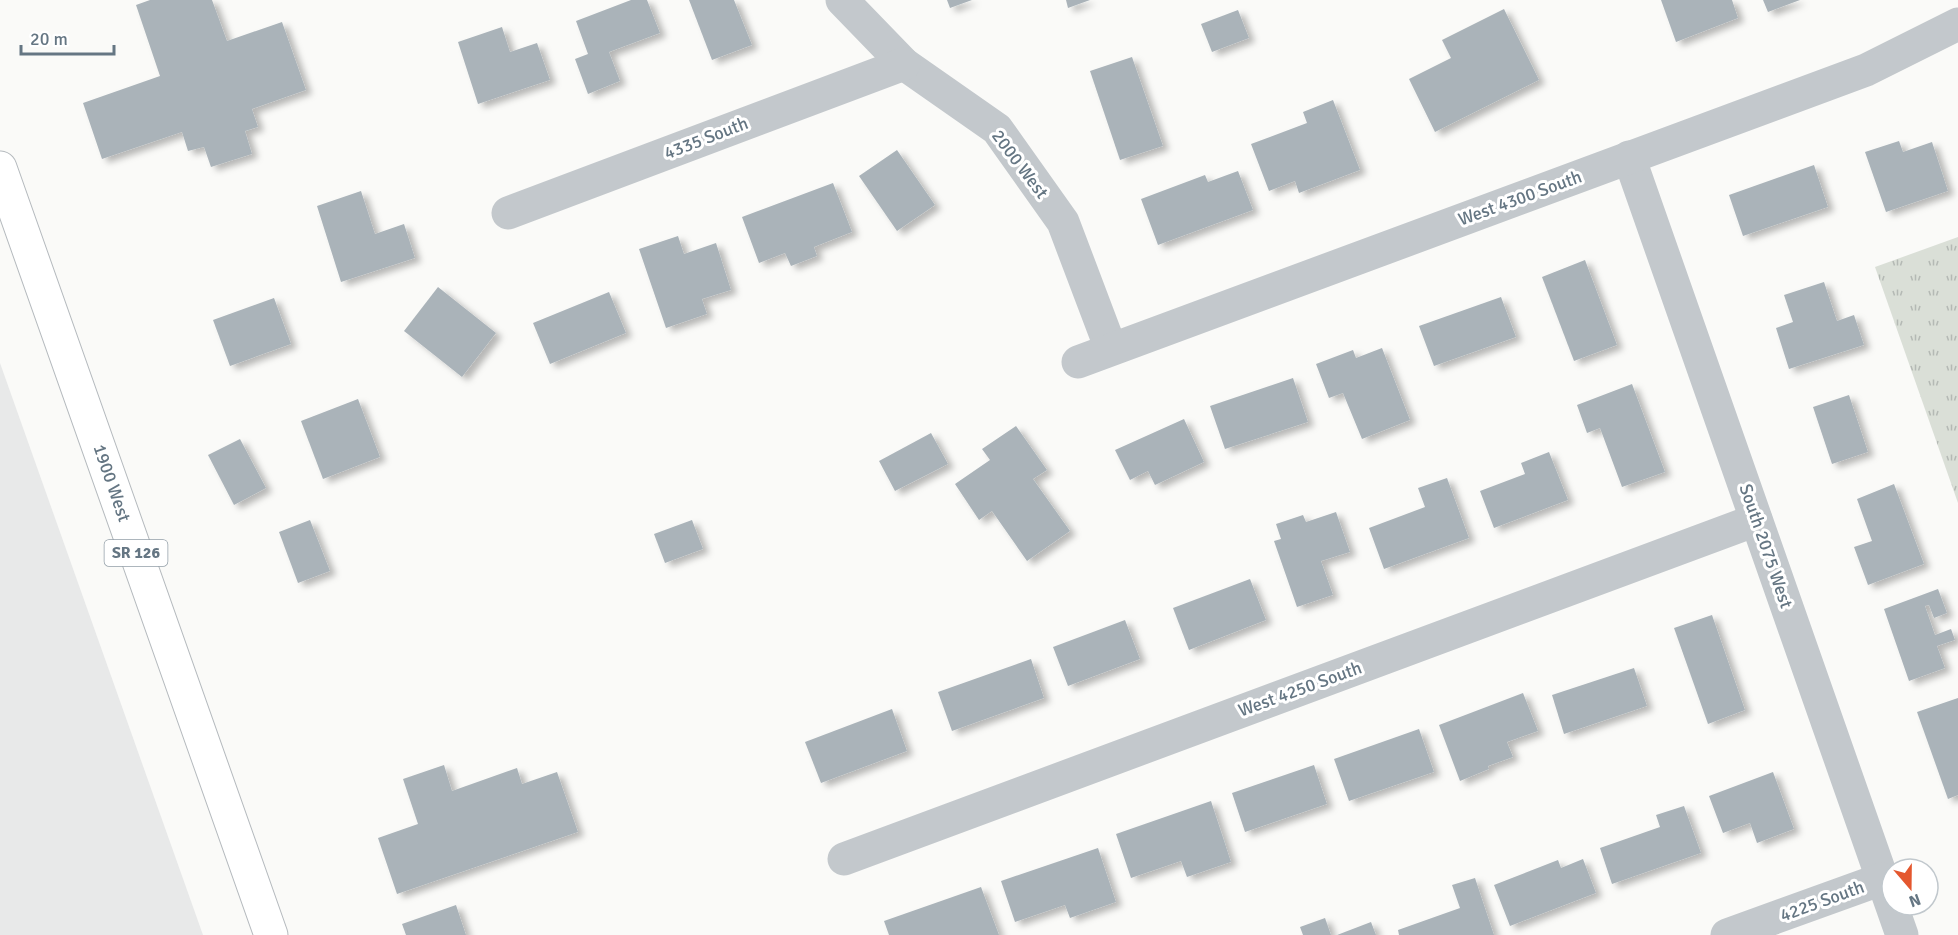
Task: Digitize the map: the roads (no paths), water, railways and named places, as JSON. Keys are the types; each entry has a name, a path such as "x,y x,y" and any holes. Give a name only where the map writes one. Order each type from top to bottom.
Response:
{"main road":[{"name":"1900 West","path":"0,168 271,935"}],"street":[{"name":"2000 West","path":"842,0 904,64 997,129 1063,222 1111,349"},
{"name":"West 4300 South","path":"1078,362 1866,70 1958,24"},
{"name":"4335 South","path":"508,213 904,64"},
{"name":"South 2075 West","path":"1629,158 1880,873"},
{"name":"West 4250 South","path":"844,859 1756,520"},
{"name":"4225 South","path":"1727,935 1880,880"},
{"name":"South 2075 West","path":"1896,917 1902,935"}]}
